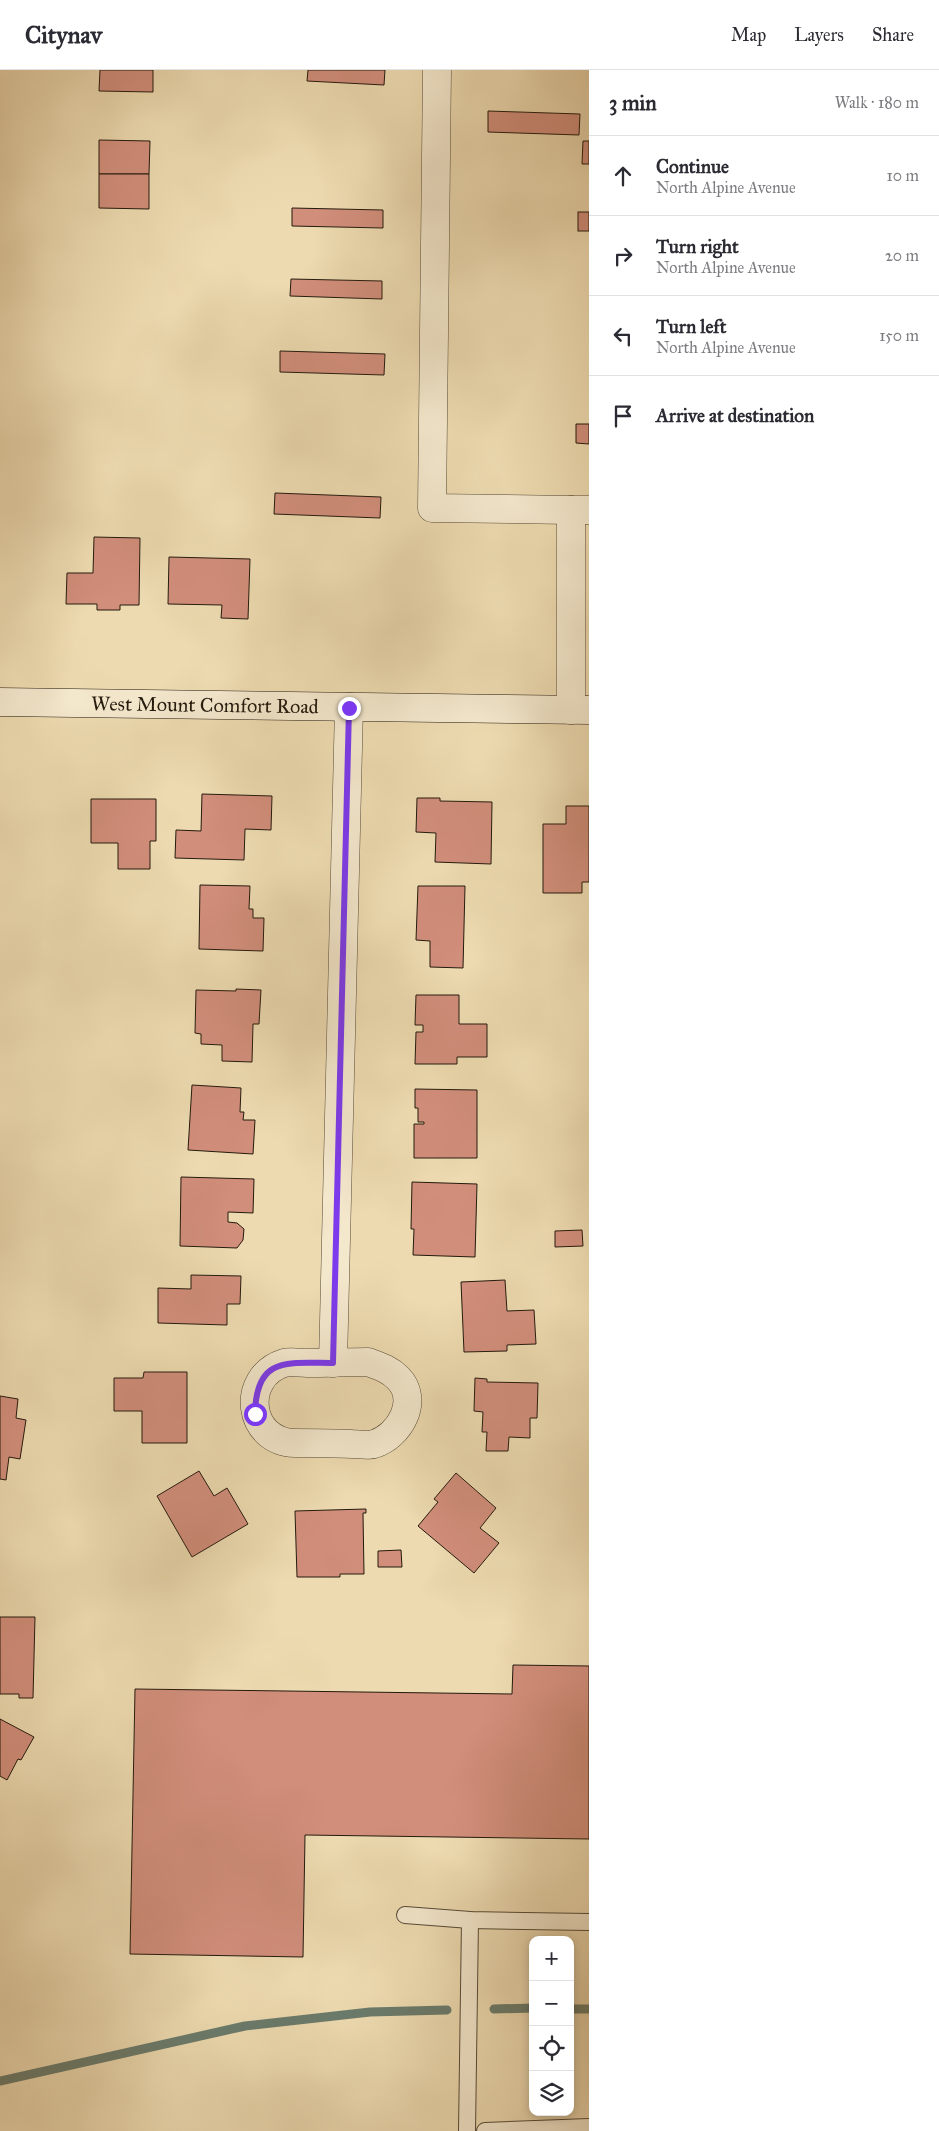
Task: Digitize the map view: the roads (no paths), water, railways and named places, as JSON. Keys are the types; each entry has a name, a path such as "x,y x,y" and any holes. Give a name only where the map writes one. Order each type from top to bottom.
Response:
{"street":[{"path":"437,70 432,508 580,510 580,710"},
{"name":"West Mount Comfort Road","path":"0,702 580,710"},
{"path":"333,1363 349,708"},
{"path":"368,1362 385,1368 399,1379 407,1392 407,1408 402,1422 391,1435 374,1444 282,1443 264,1430 255,1414 256,1393 264,1375 285,1363 333,1363 368,1362"}],"lane":[{"path":"405,1915 470,1920 589,1922"},
{"path":"467,2131 470,1920"},
{"path":"485,2131 589,2127"}],"waterway":[{"path":"494,2009 529,2008"},
{"path":"574,2009 589,2009"},
{"path":"0,2081 245,2026 370,2012 447,2010"}]}
